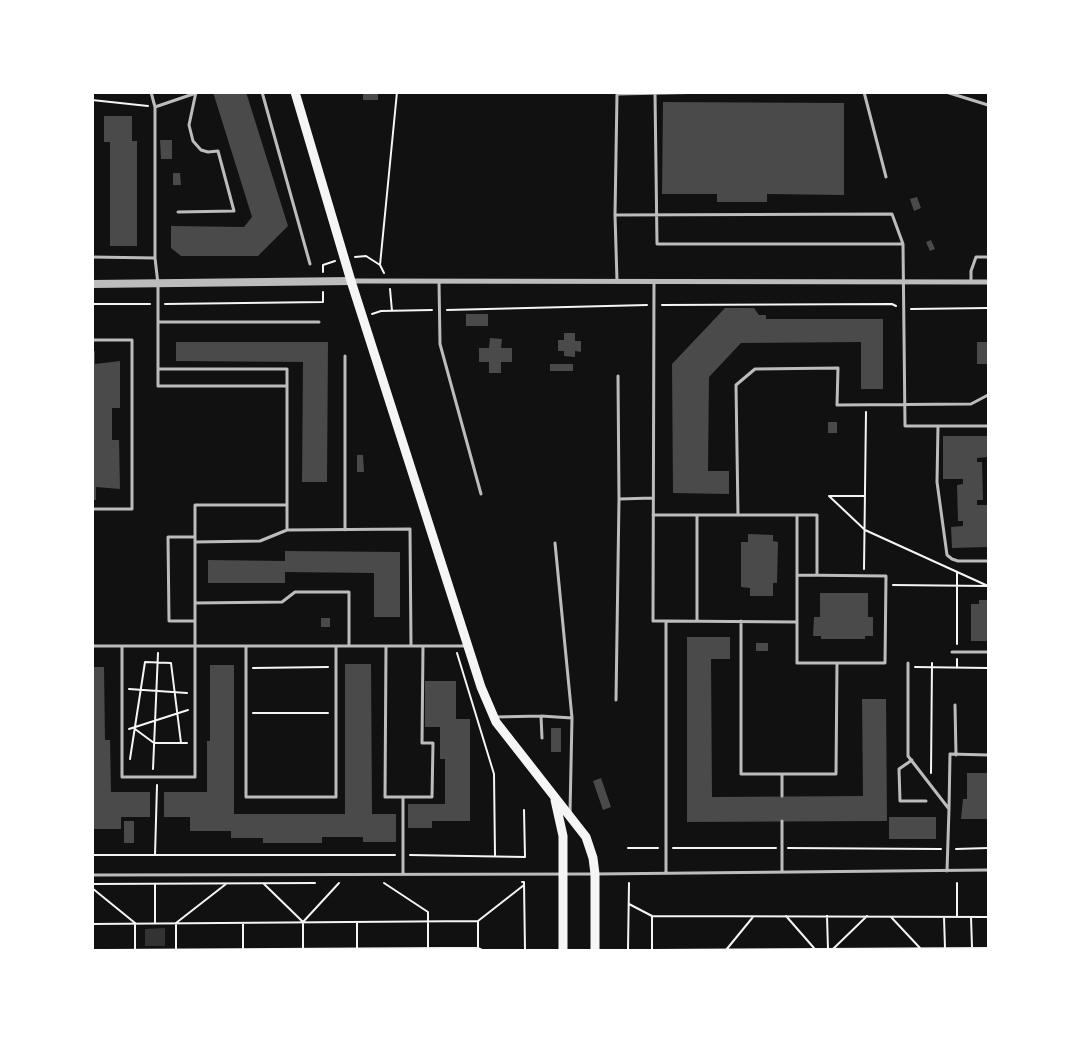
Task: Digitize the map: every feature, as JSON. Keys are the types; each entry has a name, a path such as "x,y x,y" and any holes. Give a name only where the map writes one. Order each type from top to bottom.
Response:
{"main road":[{"path":"295,92 351,281 467,646 494,717 520,754 553,793 586,837 593,858 595,950"},
{"path":"553,793 560,815 563,836 563,950"}],"street":[{"path":"92,284 351,281 988,282"}],"lane":[{"path":"151,92 155,107 155,258 158,284 158,386 287,386"},
{"path":"262,92 310,264"},
{"path":"617,282 617,94 713,92"},
{"path":"864,92 886,177"},
{"path":"946,92 988,105"},
{"path":"155,107 197,93"},
{"path":"178,212 234,211 218,151 208,152 201,150 193,141 188,125 197,93"},
{"path":"655,93 657,244 903,244"},
{"path":"616,215 892,214 903,244 905,426 988,426"},
{"path":"92,257 155,258"},
{"path":"971,282 971,271 976,257 988,257"},
{"path":"439,282 440,344 481,494"},
{"path":"654,282 653,621 797,622"},
{"path":"158,322 319,322"},
{"path":"92,340 132,340 132,509 92,509"},
{"path":"345,356 345,530"},
{"path":"738,514 736,385 755,369 838,368 837,405 971,404 988,395"},
{"path":"158,369 287,369 287,530"},
{"path":"616,700 619,499 618,376"},
{"path":"938,426 937,482 947,555 958,561 988,561"},
{"path":"619,499 653,498"},
{"path":"122,646 122,778 195,778 195,505 287,505"},
{"path":"653,514 817,515 817,575"},
{"path":"697,514 697,621"},
{"path":"797,515 797,575 797,663 885,663 886,576 797,575"},
{"path":"195,542 260,541 287,530 410,529 410,646"},
{"path":"195,538 168,538 169,621 195,621"},
{"path":"555,543 572,718 570,816"},
{"path":"195,603 282,602 295,592 350,592 349,646"},
{"path":"666,621 666,874"},
{"path":"741,621 740,774 836,774 837,663"},
{"path":"92,646 467,646"},
{"path":"246,646 246,797 336,797 336,646"},
{"path":"386,646 384,797 432,797 433,742 422,742 423,646"},
{"path":"952,652 988,652"},
{"path":"908,665 908,756 949,810"},
{"path":"955,705 956,754"},
{"path":"494,717 541,716 572,718"},
{"path":"541,716 542,738"},
{"path":"947,870 950,754 988,755"},
{"path":"912,760 899,769 900,801 926,801"},
{"path":"782,774 782,796"},
{"path":"403,797 403,874"},
{"path":"782,821 782,872"},
{"path":"92,875 666,874 988,870"}],"path":[{"path":"392,311 389,281 380,265 397,92"},
{"path":"92,100 155,107"},
{"path":"92,304 322,302 323,265"},
{"path":"363,317 381,311 654,305 892,304 903,309 988,308"},
{"path":"864,576 867,404"},
{"path":"865,496 828,496 865,530 988,586"},
{"path":"957,572 957,668"},
{"path":"885,585 988,586"},
{"path":"152,778 158,646"},
{"path":"454,646 494,774 494,856"},
{"path":"128,778 145,662 171,663 181,743"},
{"path":"930,785 932,663"},
{"path":"908,665 932,668 988,668"},
{"path":"246,668 336,667"},
{"path":"122,689 195,693"},
{"path":"122,730 135,729 195,707"},
{"path":"246,712 336,713"},
{"path":"135,729 154,742 195,744"},
{"path":"155,855 157,778"},
{"path":"92,855 524,857 524,810"},
{"path":"628,848 988,848"},
{"path":"263,883 303,922"},
{"path":"303,949 303,922 339,883"},
{"path":"384,883 428,912 428,949"},
{"path":"628,950 629,883"},
{"path":"956,916 957,883"},
{"path":"155,884 155,923"},
{"path":"176,923 227,884"},
{"path":"92,924 478,922 524,884 525,950"},
{"path":"92,888 135,924 136,950"},
{"path":"629,904 652,916 988,917"},
{"path":"652,916 652,950 988,948"},
{"path":"726,950 754,916"},
{"path":"786,916 815,949"},
{"path":"827,916 828,949"},
{"path":"833,949 867,916"},
{"path":"891,916 920,948"},
{"path":"944,916 944,948"},
{"path":"971,917 972,948"},
{"path":"357,922 358,949"},
{"path":"478,922 478,948"},
{"path":"176,923 176,950"},
{"path":"243,923 243,950"},
{"path":"105,950 478,948 482,950"}],"shaded area":[{"path":"165,928 165,946 145,946 145,929"}],"building":[{"path":"213,92 246,92 288,226 258,256 181,256 171,248 171,226 244,227 252,217"},
{"path":"363,92 378,92 378,100 363,100"},
{"path":"663,102 844,103 844,195 767,194 767,202 717,202 717,194 662,194"},
{"path":"104,116 132,116 132,141 137,141 137,246 110,246 110,142 104,142"},
{"path":"160,140 172,140 172,159 161,159"},
{"path":"173,173 180,173 181,185 173,185"},
{"path":"917,197 921,208 914,211 910,199"},
{"path":"931,240 935,249 930,251 926,242"},
{"path":"725,308 754,308 759,315 766,315 766,319 883,319 883,389 861,389 861,342 741,343 709,377 708,471 729,471 729,494 673,493 672,364"},
{"path":"466,314 488,314 488,326 466,326"},
{"path":"564,333 575,333 575,341 581,341 581,352 575,351 575,357 564,356 564,351 558,351 558,340 564,340"},
{"path":"490,338 502,339 501,348 512,348 512,362 501,362 501,373 489,373 489,362 479,362 479,348 489,348"},
{"path":"176,342 328,342 327,482 302,482 303,362 176,361"},
{"path":"977,342 988,342 988,364 977,364"},
{"path":"92,351 95,351 95,364 120,361 120,408 112,408 112,440 119,440 120,489 96,487 96,500 92,500"},
{"path":"550,364 573,364 573,371 550,371"},
{"path":"828,422 837,422 837,433 828,433"},
{"path":"943,436 988,436 988,457 977,458 977,462 982,462 983,500 977,500 977,505 988,505 988,547 952,548 951,527 963,526 963,521 958,521 957,485 963,484 963,479 943,479"},
{"path":"357,455 363,455 364,472 357,472"},
{"path":"748,534 773,535 773,541 778,542 777,583 773,583 773,596 750,596 750,588 741,587 741,542 748,542"},
{"path":"285,551 400,552 400,617 374,617 374,573 285,572 285,583 208,583 208,560 285,561"},
{"path":"820,593 868,593 868,617 873,617 873,636 865,636 865,639 821,639 821,636 813,636 814,617 820,617"},
{"path":"979,600 988,600 988,641 971,641 971,604 979,604"},
{"path":"321,618 330,618 330,627 321,627"},
{"path":"687,637 730,637 730,659 711,659 712,797 863,796 862,699 886,699 887,821 687,822"},
{"path":"756,643 768,643 768,651 756,651"},
{"path":"345,664 371,664 372,814 396,814 396,842 363,842 363,837 322,837 322,843 263,843 263,838 231,838 231,831 190,831 190,817 164,817 164,792 207,792 207,741 210,741 210,665 234,665 234,814 345,814"},
{"path":"92,667 104,667 105,740 110,740 111,792 150,792 150,817 121,817 121,829 92,829"},
{"path":"425,681 456,681 456,719 470,719 470,821 432,821 432,828 408,828 408,804 445,804 445,759 440,759 440,727 425,727"},
{"path":"551,728 561,728 561,752 551,752"},
{"path":"967,773 988,773 988,819 961,819 963,799 967,799"},
{"path":"601,778 611,807 603,810 593,781"},
{"path":"889,817 936,817 936,839 889,839"},
{"path":"124,821 134,821 134,843 124,843"}]}
